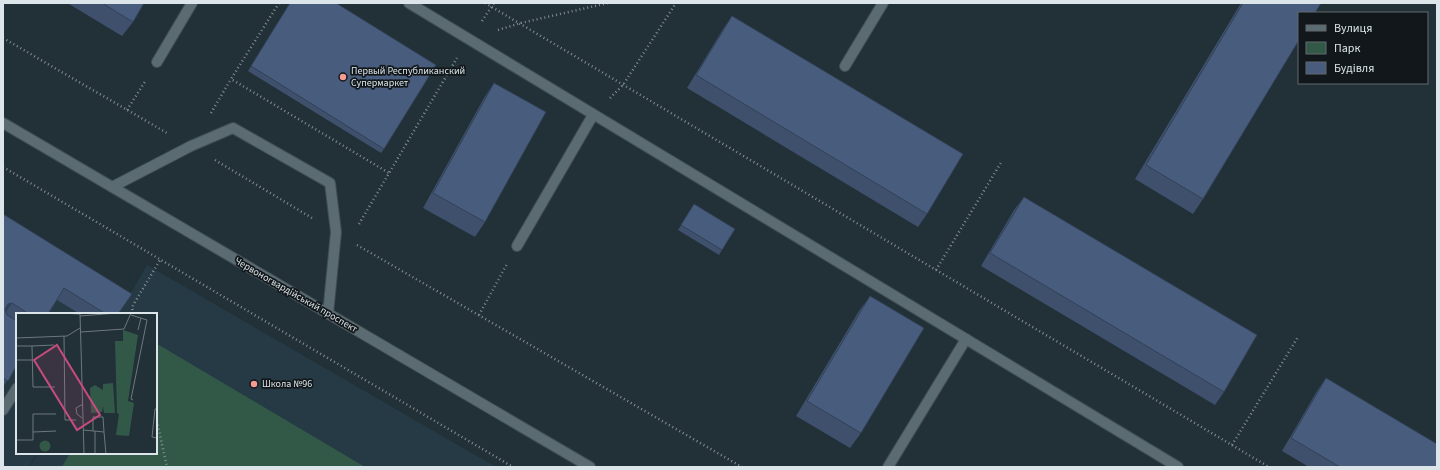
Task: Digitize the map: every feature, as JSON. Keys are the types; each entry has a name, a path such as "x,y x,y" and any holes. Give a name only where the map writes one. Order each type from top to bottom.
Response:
{"main road":[{"path":"157,62 192,3"},
{"path":"409,3 1178,467"},
{"path":"845,66 883,3"},
{"path":"517,246 593,114"},
{"name":"Червоногвардійський проспект","path":"3,124 590,467"},
{"path":"112,187 191,146 233,128 330,183 336,232 328,314"},
{"path":"888,467 966,340"},
{"path":"3,410 16,390"}],"path":[{"path":"279,3 231,79 389,173"},
{"path":"485,3 1269,467"},
{"path":"349,240 469,39 494,3"},
{"path":"469,39 520,23 608,3"},
{"path":"593,114 623,85 676,3"},
{"path":"3,38 742,467"},
{"path":"127,110 157,62"},
{"path":"936,270 1002,161"},
{"path":"3,167 514,467"},
{"path":"479,315 517,246"},
{"path":"133,313 132,307 160,260"},
{"path":"1232,445 1298,337"},
{"path":"157,422 167,467"}],"shaded area":[{"name":"Школа №96","path":"3,230 124,305 147,265 496,467 30,467 37,454 157,454 157,313 16,313 16,454 36,454 29,467 3,467"}],"green space":[{"path":"159,345 365,467 62,467 69,454 157,454 157,346"}],"building":[{"path":"102,3 144,3 133,22"},
{"name":"Первый Республиканский Супермаркет","path":"290,3 336,3 436,65 384,149 251,66"},
{"path":"1243,3 1321,3 1316,12 1298,12 1298,42 1203,199 1146,165"},
{"path":"732,16 963,154 927,214 696,75"},
{"path":"494,83 546,112 485,222 433,193"},
{"path":"1024,197 1257,335 1224,392 990,253"},
{"path":"694,204 735,229 722,250 681,225"},
{"path":"3,214 132,294 119,313 104,313 64,288 49,313 27,313 12,303 8,304 5,309 7,315 16,320 16,367 8,381 3,378"},
{"path":"870,296 924,328 861,433 807,401"},
{"path":"1326,378 1437,444 1437,467 1340,467 1291,438"}],"place":[{"name":"Первый Республиканский Супермаркет","path":"343,77"},
{"name":"Школа №96","path":"254,384"}]}
